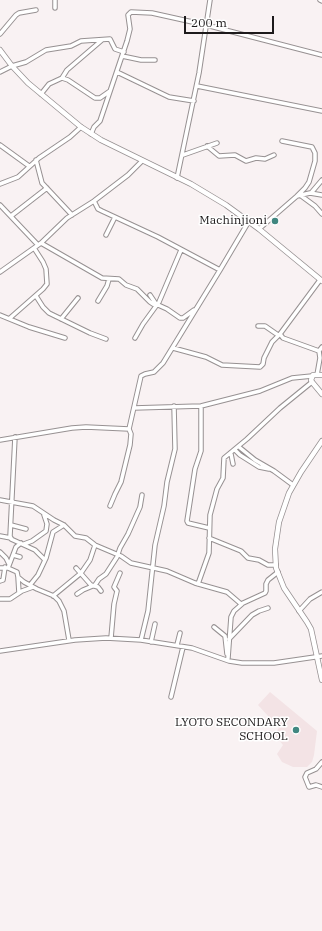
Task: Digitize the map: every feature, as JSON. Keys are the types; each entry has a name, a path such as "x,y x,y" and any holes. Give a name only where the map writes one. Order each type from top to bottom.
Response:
{"street":[{"path":"55,0 55,8"},
{"path":"177,178 194,101 210,0"},
{"path":"0,34 16,15 19,13 36,10"},
{"path":"91,134 94,127 100,122 123,54 130,32 128,16 131,12 152,13 206,25 322,55"},
{"path":"41,94 49,84 62,78 72,65 103,39"},
{"path":"0,72 12,66 26,62 50,49 68,46 81,41 103,39 111,40 114,49 123,54 140,60 155,60"},
{"path":"0,50 12,66 41,94 81,127 101,140 177,178 249,221 321,280 279,335 274,339 268,349 262,366 222,365 206,357 173,348"},
{"path":"117,72 170,97 194,101"},
{"path":"62,78 68,80 95,98 100,98 110,90"},
{"path":"196,86 290,106 322,111"},
{"path":"0,184 18,177 36,160 70,137 81,127"},
{"path":"259,229 305,188 309,182 311,169 314,164 315,153 312,147 282,141"},
{"path":"183,155 217,143"},
{"path":"0,145 30,166"},
{"path":"206,146 219,156 235,155 246,161 256,158 265,159 274,155"},
{"path":"36,160 42,183 58,198 72,215"},
{"path":"0,272 38,245 72,215 128,176 142,161"},
{"path":"312,193 322,180"},
{"path":"11,216 47,188"},
{"path":"298,195 322,192"},
{"path":"312,193 322,195"},
{"path":"298,195 315,206 322,214"},
{"path":"94,201 98,209 158,237 181,250 197,256 220,270"},
{"path":"0,205 38,245 98,276 109,279 119,279 126,285 135,288 150,302 167,309 180,318 183,318 195,309"},
{"path":"106,235 114,217"},
{"path":"110,506 121,482 130,445 131,434 129,429 141,376 157,370 173,348 249,221"},
{"path":"10,318 45,288 47,280 38,245"},
{"path":"135,338 142,324 157,305 181,250"},
{"path":"98,301 107,286 109,279"},
{"path":"150,295 157,305"},
{"path":"36,296 46,311 90,334 106,339"},
{"path":"61,319 78,298"},
{"path":"0,315 10,318 29,328 65,338"},
{"path":"198,584 208,559 210,515 223,475 224,459 239,447 280,408 312,382 317,375 321,349 283,338 265,326 258,326"},
{"path":"134,408 149,406 201,406 260,391 292,378 317,375"},
{"path":"312,382 322,394"},
{"path":"141,640 148,611 155,545 175,449 174,406"},
{"path":"201,406 201,451 195,469 187,521 188,523 210,528"},
{"path":"0,440 72,428 106,427 129,429"},
{"path":"11,538 15,437"},
{"path":"322,441 293,485 286,501 277,532 275,549 276,565 284,588 311,629 320,656 322,680"},
{"path":"239,447 293,485"},
{"path":"235,450 259,467 270,469"},
{"path":"231,454 233,464"},
{"path":"77,594 94,586 99,579 106,574 127,537 140,507 142,495"},
{"path":"0,500 32,506 64,525 75,536 86,538 95,545 118,555 131,563 167,571 198,584 227,592 242,604"},
{"path":"0,582 3,580 17,546 32,541 47,529 47,521 42,512"},
{"path":"11,525 26,529"},
{"path":"0,599 10,599 31,586 38,575 53,532 64,525"},
{"path":"0,536 11,538 36,550 44,560"},
{"path":"209,538 241,551 248,558 258,560 268,566 276,565"},
{"path":"53,596 81,573 90,561 95,545"},
{"path":"0,552 5,557 8,566 16,572 18,577 19,593"},
{"path":"13,555 20,557"},
{"path":"0,568 8,566"},
{"path":"76,568 101,591"},
{"path":"229,659 229,640 232,614 242,604 265,593 268,580 278,572"},
{"path":"111,638 114,604 117,591 114,588 120,573"},
{"path":"18,577 31,586 53,596 59,601 64,611 69,640"},
{"path":"300,611 310,599 322,592"},
{"path":"229,640 252,615 268,608"},
{"path":"151,642 155,624"},
{"path":"214,627 225,636 225,648 229,659"},
{"path":"177,646 180,633"},
{"path":"0,651 69,640 111,638 141,640 183,646 242,663 274,664 320,656"},
{"path":"170,697 183,646"},
{"path":"322,762 316,768 307,773 305,777 309,787 316,785 322,787"}],"shaded area":[{"name":"LYOTO SECONDARY SCHOOL","path":"270,692 317,731 314,755 312,762 307,767 293,767 282,762 277,754 283,745 274,734 279,728 258,705"}],"place":[{"name":"Machinjioni","path":"275,221"},
{"name":"LYOTO SECONDARY SCHOOL","path":"296,730"}]}
